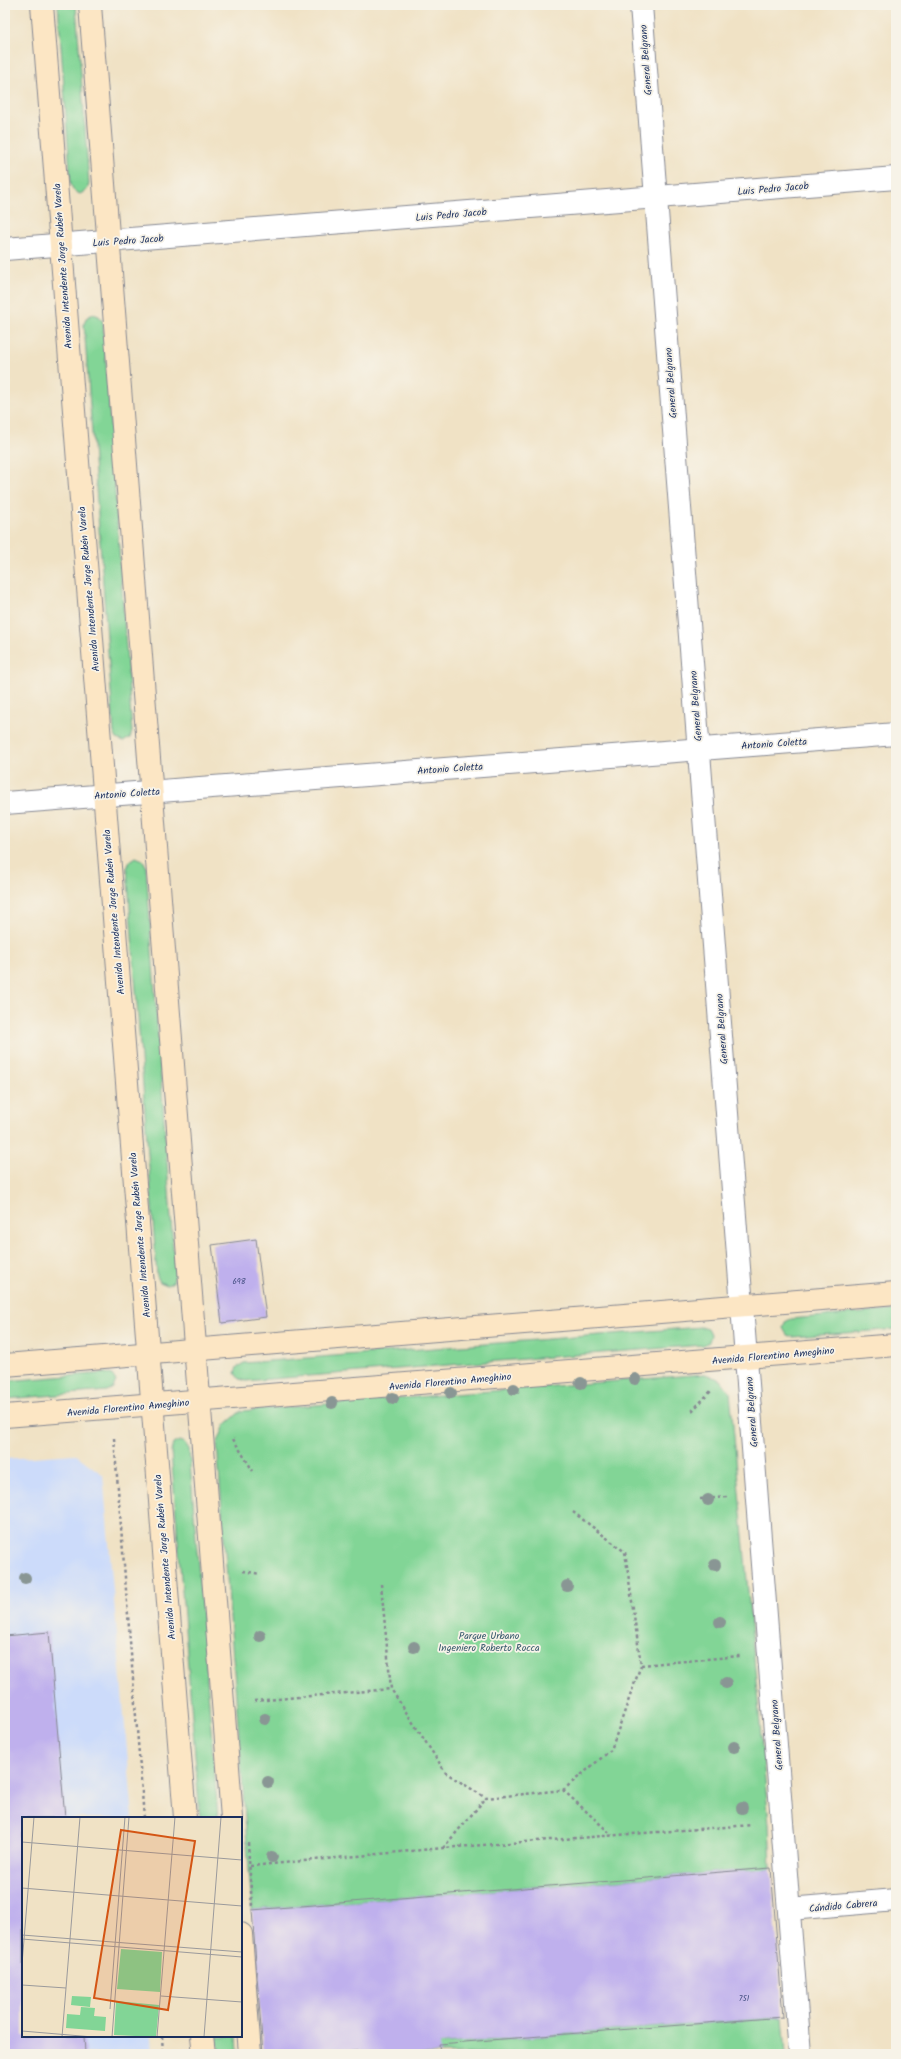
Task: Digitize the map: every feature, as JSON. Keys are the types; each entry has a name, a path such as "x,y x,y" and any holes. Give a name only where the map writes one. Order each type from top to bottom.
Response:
{"main road":[{"name":"Avenida Intendente Jorge Rubén Varela","path":"42,5 185,1817"},
{"path":"90,5 232,1817"},
{"path":"5,1365 896,1293"},
{"name":"Avenida Florentino Ameghino","path":"5,1416 896,1346"},
{"path":"242,1947 250,2054"},
{"path":"202,2037 204,2054"}],"street":[{"name":"General Belgrano","path":"641,5 800,2054"},
{"name":"Luis Pedro Jacob","path":"5,249 896,178"},
{"name":"Antonio Coletta","path":"5,803 896,734"},
{"name":"Cándido Cabrera","path":"789,1909 896,1900"}],"path":[{"path":"692,1411 716,1385"},
{"path":"114,1436 144,1817"},
{"path":"233,1438 253,1471"},
{"path":"700,1499 732,1496"},
{"path":"382,1584 391,1689 446,1773 486,1798 563,1790 611,1750 641,1665 625,1552 573,1512"},
{"path":"641,1665 746,1655"},
{"path":"252,1702 391,1689"},
{"path":"563,1790 612,1835"},
{"path":"443,1848 486,1798"},
{"path":"250,1866 443,1848 753,1825"},
{"path":"247,1835 252,1910"},
{"path":"162,2037 163,2054"}],"shaded area":[{"path":"75,1454 103,1475 133,1817 22,1817 22,2037 152,2037 153,2054 5,2054 5,1459"}],"green space":[{"path":"58,5 76,5 89,184 87,190 80,194 74,191 71,185"},
{"path":"93,314 99,316 103,322 132,732 130,738 123,742 117,739 114,733 84,324 86,318"},
{"path":"136,857 143,860 146,866 175,1275 173,1282 167,1285 160,1282 157,1276 127,868 130,861"},
{"path":"896,1310 896,1329 793,1337 787,1335 783,1328 785,1322 791,1319"},
{"path":"701,1327 708,1329 711,1335 709,1342 703,1345 245,1381 239,1379 235,1373 237,1367 244,1363"},
{"path":"106,1373 112,1375 116,1381 113,1388 107,1391 5,1399 5,1381"},
{"name":"Parque Urbano Ingeniero Roberto Rocca","path":"705,1374 721,1380 730,1392 769,1824 771,1868 252,1910 217,1444 225,1425 241,1411"},
{"path":"179,1441 185,1443 189,1449 218,1817 200,1817 171,1451 173,1444"},
{"path":"783,2017 786,2054 318,2054"},
{"path":"217,2037 236,2037 237,2054 219,2054"}],"building":[{"path":"256,1239 266,1317 222,1323 212,1245"},
{"path":"49,1632 65,1817 22,1817 22,2037 84,2037 85,2054 5,2054 5,1636"},
{"path":"771,1868 783,2017 439,2044 440,2054 357,2054 357,2051 318,2054 263,2054 252,1910"}]}
